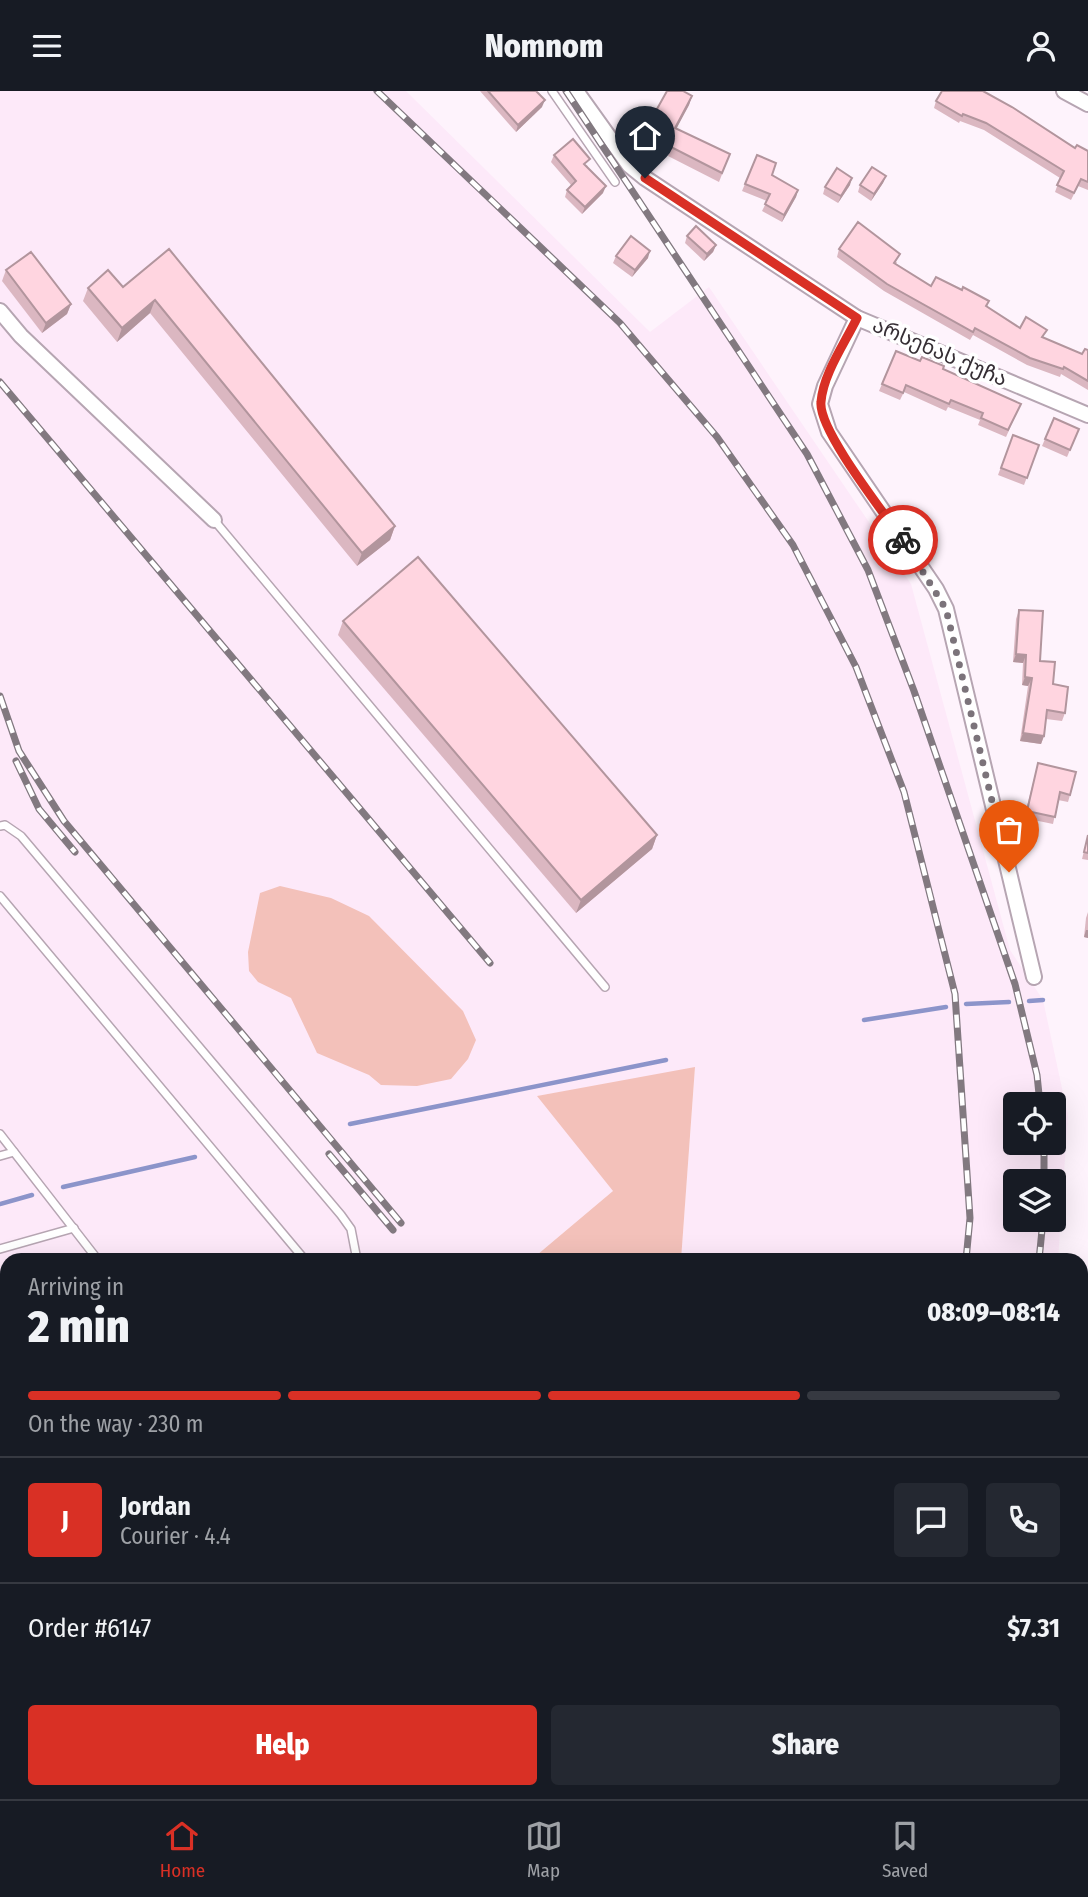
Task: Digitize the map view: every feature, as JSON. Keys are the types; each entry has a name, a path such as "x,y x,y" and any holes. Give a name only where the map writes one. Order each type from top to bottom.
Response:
{"street":[{"name":"არსენას ქუჩა","path":"576,91 629,165 645,178 857,318 1088,415"},
{"path":"1064,91 1088,104"},
{"path":"0,311 21,336 214,520"},
{"path":"857,318 825,386 820,404 829,432 936,589 946,609 1034,977"}],"lane":[{"path":"552,91 615,182"},
{"path":"214,520 606,987"},
{"path":"0,826 5,825 21,835 341,1215 351,1229 356,1253"},
{"path":"0,896 299,1253"},
{"path":"0,1134 93,1253"},
{"path":"0,1156 14,1152"},
{"path":"0,1249 74,1228"}],"shaded area":[{"path":"0,91 406,91 650,332 709,287 911,584 1010,950 1043,1000 1063,1092 1003,1092 1003,1155 1065,1155 1064,1169 1003,1169 1003,1232 1060,1232 1058,1253 682,1253 695,1068 538,1096 613,1191 539,1253 0,1253"},
{"path":"280,886 331,898 369,916 463,1011 476,1040 468,1059 451,1079 417,1086 381,1085 369,1075 317,1053 291,998 258,982 249,971 248,952 260,893"},
{"path":"695,1067 682,1253 539,1253 613,1191 537,1096"},
{"path":"1066,1107 1068,1116 1066,1145"}],"building":[{"path":"488,91 536,91 545,100 518,125"},
{"path":"667,91 683,91 692,96 675,128 730,154 722,173 671,147 674,139 648,125"},
{"path":"942,91 983,91 1075,148 1077,145 1088,151 1088,182 1081,179 1074,193 1057,185 1064,171 986,123 963,114 962,116 936,101"},
{"path":"573,139 590,159 584,164 606,186 585,207 567,190 576,181 554,155"},
{"path":"757,155 776,163 772,175 798,190 784,215 765,204 770,194 745,184"},
{"path":"872,167 886,176 874,194 860,185"},
{"path":"837,168 852,178 841,196 825,187"},
{"path":"858,222 900,254 894,263 931,286 936,277 962,290 963,287 989,301 986,306 1020,328 1026,317 1047,330 1042,337 1082,354 1085,349 1088,350 1088,381 1064,367 1063,369 1030,358 975,328 973,332 887,284 839,249"},
{"path":"696,226 716,245 707,254 687,236"},
{"path":"631,236 650,251 635,270 616,256"},
{"path":"169,249 395,526 362,553 155,300 122,328 88,288 108,270 123,287"},
{"path":"31,252 71,304 46,323 6,270"},
{"path":"896,351 920,361 922,357 944,366 943,369 1021,404 1008,430 981,418 983,413 951,400 949,404 906,385 903,393 882,384"},
{"path":"1054,418 1079,429 1070,450 1045,439"},
{"path":"1013,435 1039,445 1027,478 1001,468"},
{"path":"418,557 657,835 581,900 343,621"},
{"path":"1019,610 1043,611 1040,661 1055,662 1053,684 1068,687 1065,713 1047,710 1044,736 1023,733 1032,678 1025,677 1026,655 1016,654"},
{"path":"1038,763 1076,772 1070,795 1060,792 1055,817 1027,811"},
{"path":"1088,835 1088,853 1084,852"}],"waterway":[{"path":"1029,1001 1043,1000"},
{"path":"966,1004 1009,1002"},
{"path":"864,1020 946,1007"},
{"path":"350,1124 666,1060"},
{"path":"63,1187 195,1157"},
{"path":"0,1204 32,1195"}],"railway":[{"path":"377,91 620,323 717,437 793,545 856,667 904,792 955,994 970,1218 967,1253"},
{"path":"566,91 807,454 868,570 914,691 1015,984 1039,1092"},
{"path":"0,382 490,963"},
{"path":"0,696 19,751 64,821 401,1223"},
{"path":"16,761 39,809 75,852"},
{"path":"329,1154 393,1230"},
{"path":"1044,1155 1044,1169"},
{"path":"1040,1253 1042,1232"}],"way so far":[{"path":"903,540 946,609 1009,872"}],"route":[{"path":"645,178 857,318 825,386 820,404 829,432 903,540"}]}
